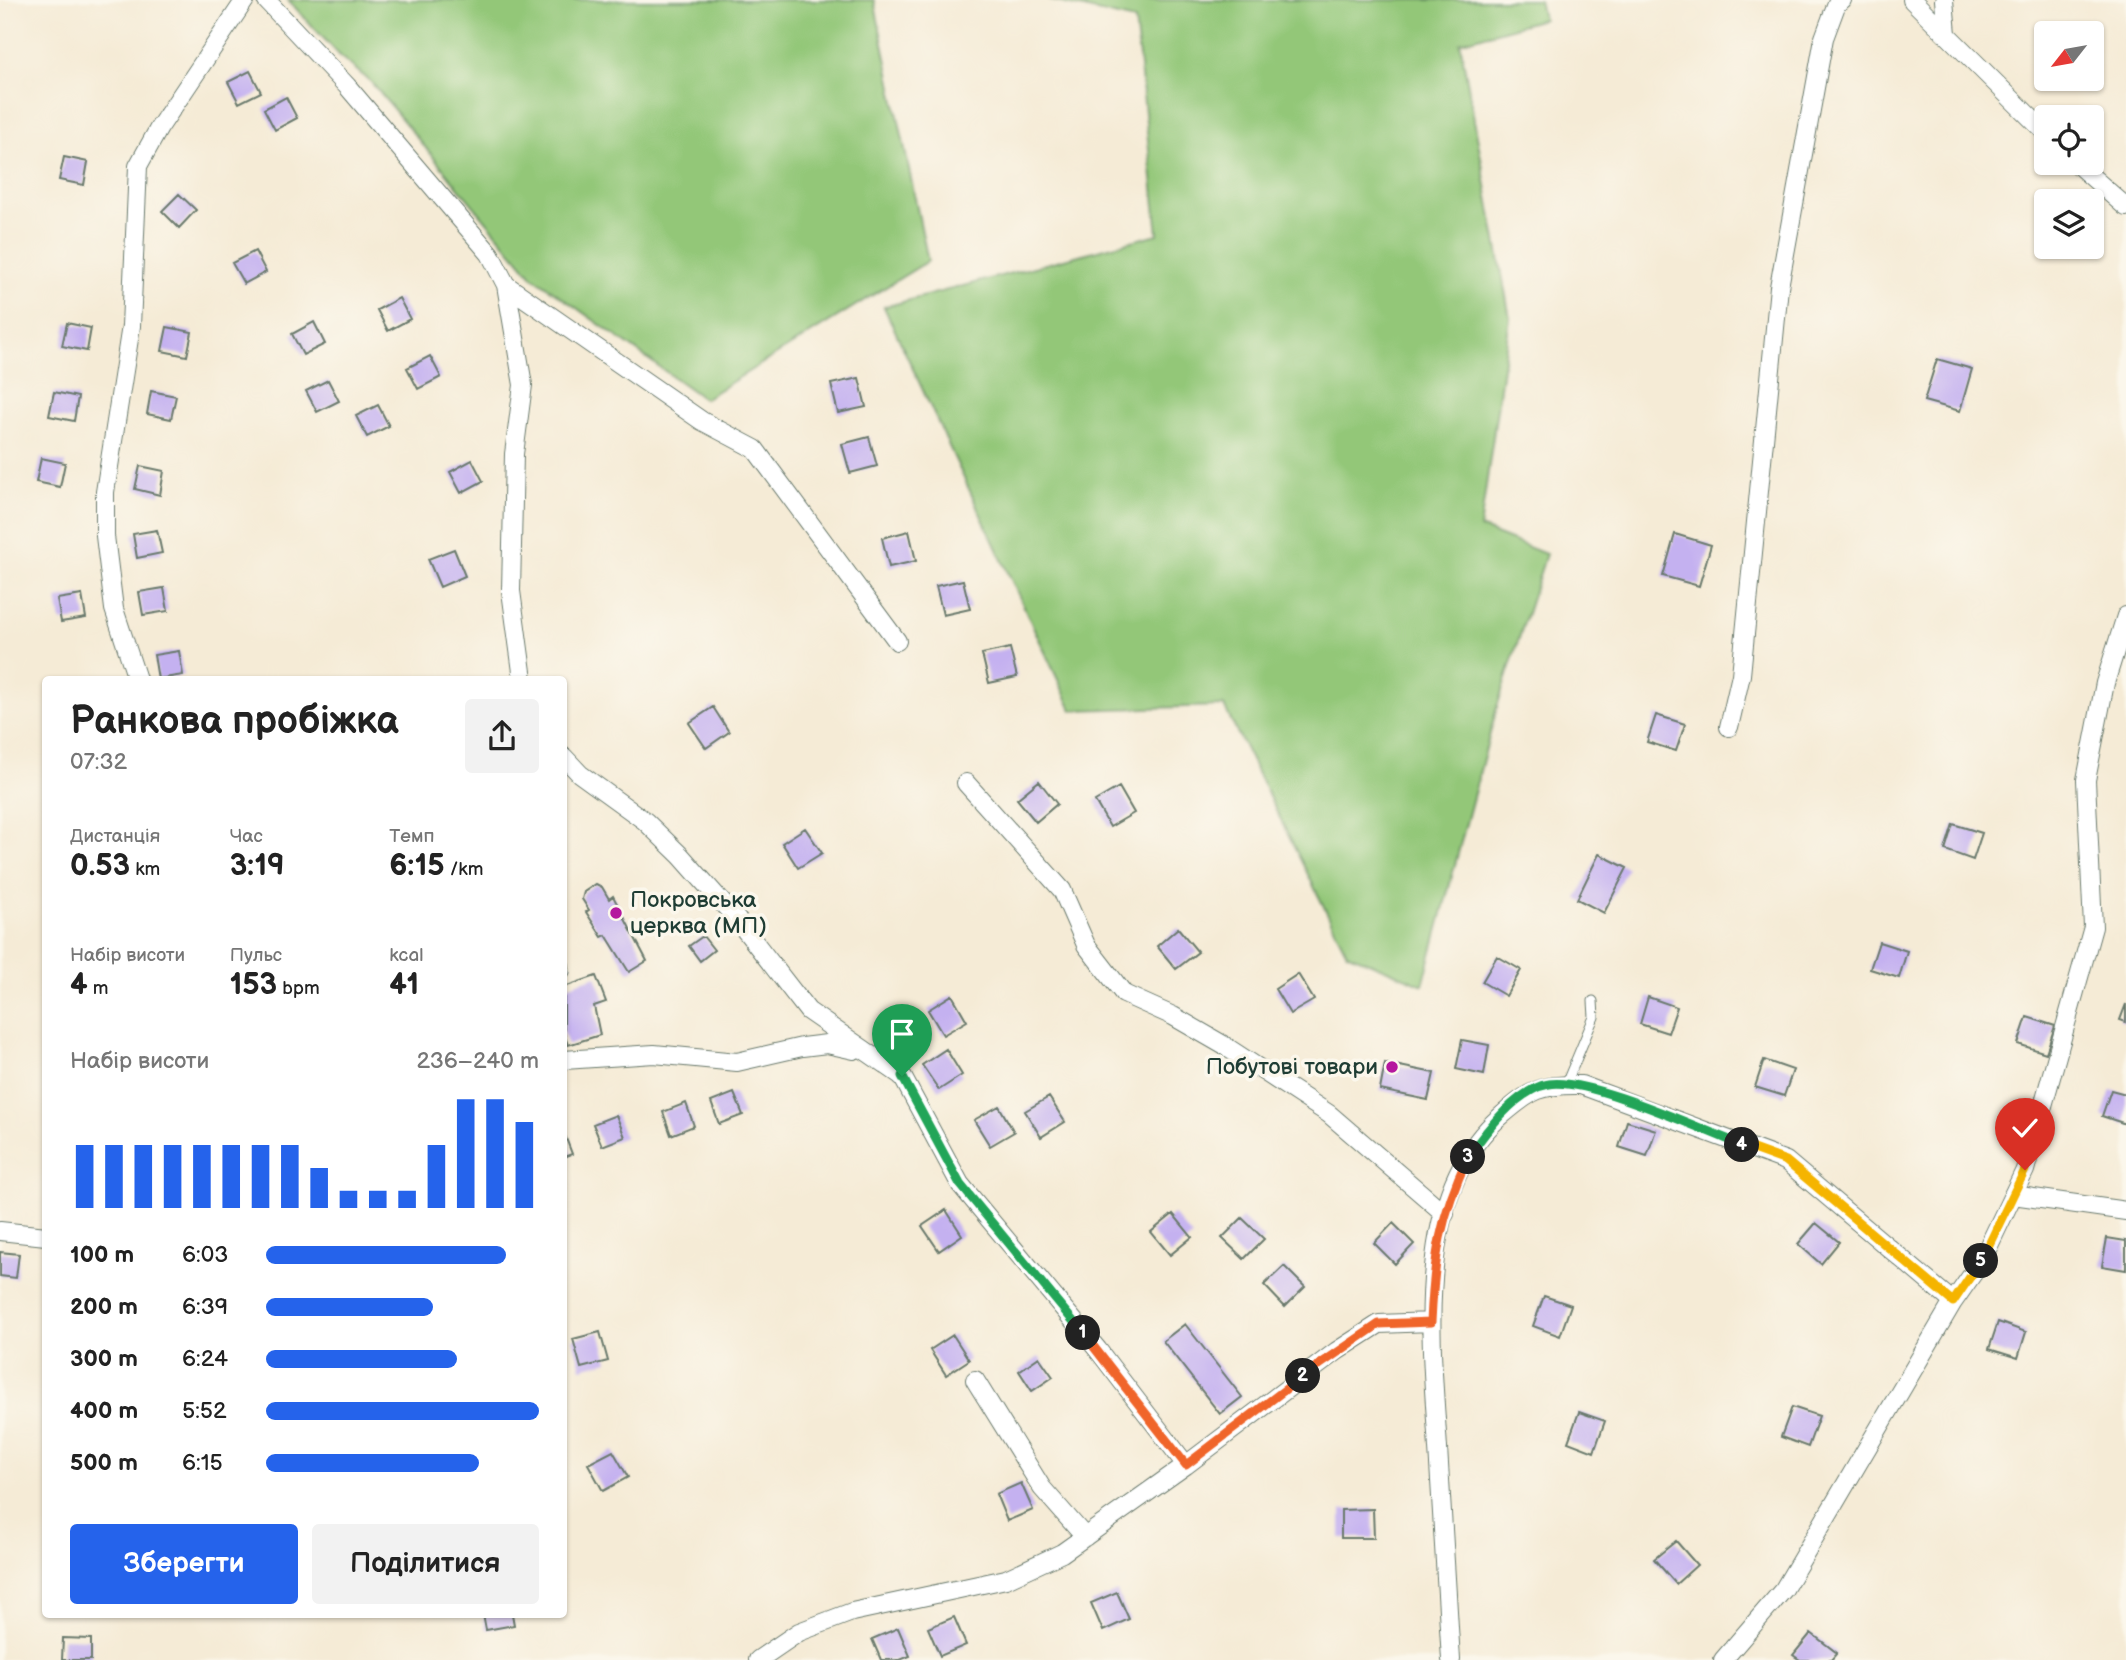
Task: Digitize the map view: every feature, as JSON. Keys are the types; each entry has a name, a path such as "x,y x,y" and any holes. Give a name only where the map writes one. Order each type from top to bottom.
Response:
{"street":[{"path":"136,676 114,609 105,536 105,492 131,326 138,166 159,128 245,0"},
{"path":"266,0 347,86 464,223 490,254 506,285 523,385 514,454 511,591 523,676"},
{"path":"1729,727 1741,676 1780,287 1824,38 1837,3 1842,0"},
{"path":"1912,0 2034,121"},
{"path":"1944,0 1947,34"},
{"path":"2089,175 2126,208"},
{"path":"506,285 702,421 755,449 897,641"},
{"path":"1723,1660 1784,1589 1953,1302 1981,1262 2025,1170 2093,927 2086,780 2105,684 2126,616"},
{"path":"567,760 580,774 645,821 672,847 735,918 808,1011 862,1051 902,1076 960,1184 1098,1350 1186,1465"},
{"path":"966,783 1062,890 1086,945 1124,994 1173,1016 1225,1046 1329,1114 1445,1214"},
{"path":"567,1060 654,1054 737,1062 827,1044 862,1051"},
{"path":"1451,1660 1431,1322 1434,1261 1448,1199 1468,1157 1490,1125 1519,1100 1548,1084 1581,1084 1786,1161 1953,1302"},
{"path":"2013,1195 2126,1211"},
{"path":"0,1231 42,1236"},
{"path":"758,1660 799,1632 852,1612 1006,1580 1062,1553 1186,1465 1337,1351 1379,1324 1431,1322"},
{"path":"975,1380 1042,1488 1085,1537"}],"lane":[{"path":"1566,1084 1594,1017 1593,1000"}],"green space":[{"path":"288,0 874,0 928,261 704,399 532,276 371,82 342,58"},
{"path":"1049,0 1539,0 1543,19 1460,42 1510,318 1480,528 1546,554 1497,707 1423,985 1347,953 1224,706 1072,710 884,307 1158,234 1135,20"}],"building":[{"path":"250,71 261,92 239,103 228,82"},
{"path":"286,97 297,118 275,130 264,109"},
{"path":"64,157 88,162 84,185 59,180"},
{"path":"179,194 196,210 179,228 162,211"},
{"path":"255,251 266,272 244,284 232,263"},
{"path":"399,298 410,319 388,331 377,310"},
{"path":"314,322 325,344 303,355 292,334"},
{"path":"67,323 91,328 87,351 62,346"},
{"path":"167,327 192,332 187,356 162,351"},
{"path":"430,356 441,377 418,389 407,368"},
{"path":"1937,359 1972,369 1960,411 1924,401"},
{"path":"859,378 866,407 838,413 831,384"},
{"path":"328,380 339,401 317,412 306,391"},
{"path":"151,391 176,396 171,419 147,414"},
{"path":"54,392 78,397 74,421 49,416"},
{"path":"378,405 389,426 367,437 356,416"},
{"path":"869,437 877,466 850,473 842,444"},
{"path":"41,458 65,463 60,487 36,482"},
{"path":"472,460 483,481 461,493 450,472"},
{"path":"140,466 164,471 160,495 135,489"},
{"path":"157,530 162,553 137,558 133,534"},
{"path":"909,531 916,561 889,567 882,538"},
{"path":"1675,534 1711,545 1699,586 1663,576"},
{"path":"454,549 465,576 440,587 428,559"},
{"path":"963,580 970,609 943,615 936,586"},
{"path":"164,588 168,611 143,615 139,592"},
{"path":"82,595 86,618 61,622 57,599"},
{"path":"1010,648 1017,677 989,683 982,654"},
{"path":"179,651 183,675 158,676 154,655"},
{"path":"713,707 729,732 706,748 689,723"},
{"path":"1656,715 1685,724 1676,751 1647,742"},
{"path":"1039,781 1057,804 1036,822 1017,799"},
{"path":"1119,787 1134,813 1110,827 1095,801"},
{"path":"1953,824 1982,833 1973,860 1945,850"},
{"path":"805,828 822,853 798,868 782,843"},
{"path":"1599,854 1627,868 1604,913 1577,899"},
{"path":"596,884 602,887 609,899 613,896 647,961 629,972 606,935 602,937 586,912 589,910 582,899 584,892"},
{"path":"1178,928 1198,952 1176,969 1157,946"},
{"path":"703,936 714,950 700,961 689,946"},
{"path":"1879,942 1907,951 1899,978 1870,969"},
{"path":"1497,956 1521,970 1506,996 1482,982"},
{"path":"1298,974 1314,1000 1290,1014 1275,989"},
{"path":"596,976 606,1002 594,1006 600,1035 568,1045 567,986"},
{"path":"952,995 967,1021 943,1035 928,1010"},
{"path":"1648,997 1677,1007 1668,1033 1640,1024"},
{"path":"2126,1004 2126,1022 2120,1020"},
{"path":"2027,1017 2055,1026 2046,1053 2018,1044"},
{"path":"1462,1040 1489,1045 1484,1075 1456,1069"},
{"path":"946,1049 962,1075 939,1090 922,1065"},
{"path":"1764,1060 1793,1070 1784,1096 1755,1087"},
{"path":"1385,1063 1434,1073 1428,1100 1380,1090"},
{"path":"2111,1090 2126,1094 2126,1124 2102,1116"},
{"path":"734,1093 743,1115 719,1124 711,1102"},
{"path":"1049,1097 1065,1122 1041,1137 1025,1111"},
{"path":"686,1103 694,1126 671,1135 663,1112"},
{"path":"999,1106 1014,1132 990,1146 974,1120"},
{"path":"616,1115 625,1137 602,1146 593,1124"},
{"path":"1627,1121 1656,1130 1647,1156 1619,1147"},
{"path":"567,1141 572,1154 567,1156"},
{"path":"946,1210 962,1235 939,1251 922,1226"},
{"path":"1173,1214 1192,1237 1170,1255 1151,1232"},
{"path":"1242,1218 1264,1239 1244,1259 1222,1238"},
{"path":"1393,1223 1414,1244 1395,1264 1374,1243"},
{"path":"1816,1223 1839,1242 1821,1264 1798,1244"},
{"path":"2107,1238 2126,1241 2126,1270 2102,1266"},
{"path":"0,1252 19,1254 16,1278 0,1276"},
{"path":"1284,1266 1305,1287 1285,1307 1264,1285"},
{"path":"1544,1296 1571,1305 1560,1336 1533,1326"},
{"path":"1998,1322 2026,1332 2018,1358 1989,1349"},
{"path":"1185,1324 1242,1397 1220,1414 1163,1341"},
{"path":"600,1332 608,1361 581,1368 573,1339"},
{"path":"953,1335 969,1360 946,1375 930,1350"},
{"path":"1039,1357 1053,1377 1032,1391 1019,1371"},
{"path":"1792,1407 1819,1416 1808,1447 1781,1437"},
{"path":"1579,1412 1605,1421 1594,1452 1568,1442"},
{"path":"613,1451 628,1477 603,1491 588,1464"},
{"path":"1021,1483 1033,1510 1007,1521 996,1494"},
{"path":"1373,1509 1374,1538 1341,1538 1341,1510"},
{"path":"1676,1541 1697,1565 1676,1584 1654,1559"},
{"path":"1117,1592 1129,1619 1103,1631 1091,1603"},
{"path":"954,1617 966,1645 940,1656 928,1628"},
{"path":"484,1618 513,1618 514,1625 486,1630"},
{"path":"898,1628 910,1656 900,1660 881,1660 872,1639"},
{"path":"1811,1633 1837,1653 1831,1660 1800,1660 1793,1655"},
{"path":"63,1638 91,1639 91,1660 62,1660"}],"place":[{"name":"Покровська церква (МП)","path":"616,913"},
{"name":"Побутові товари","path":"1392,1067"}],"route":[{"path":"902,1076 960,1184 1098,1350 1186,1465 1337,1351 1379,1324 1431,1322 1434,1261 1448,1199 1468,1157 1490,1125 1519,1100 1548,1084 1581,1084 1786,1161 1953,1302 1981,1262 2025,1170"}]}
